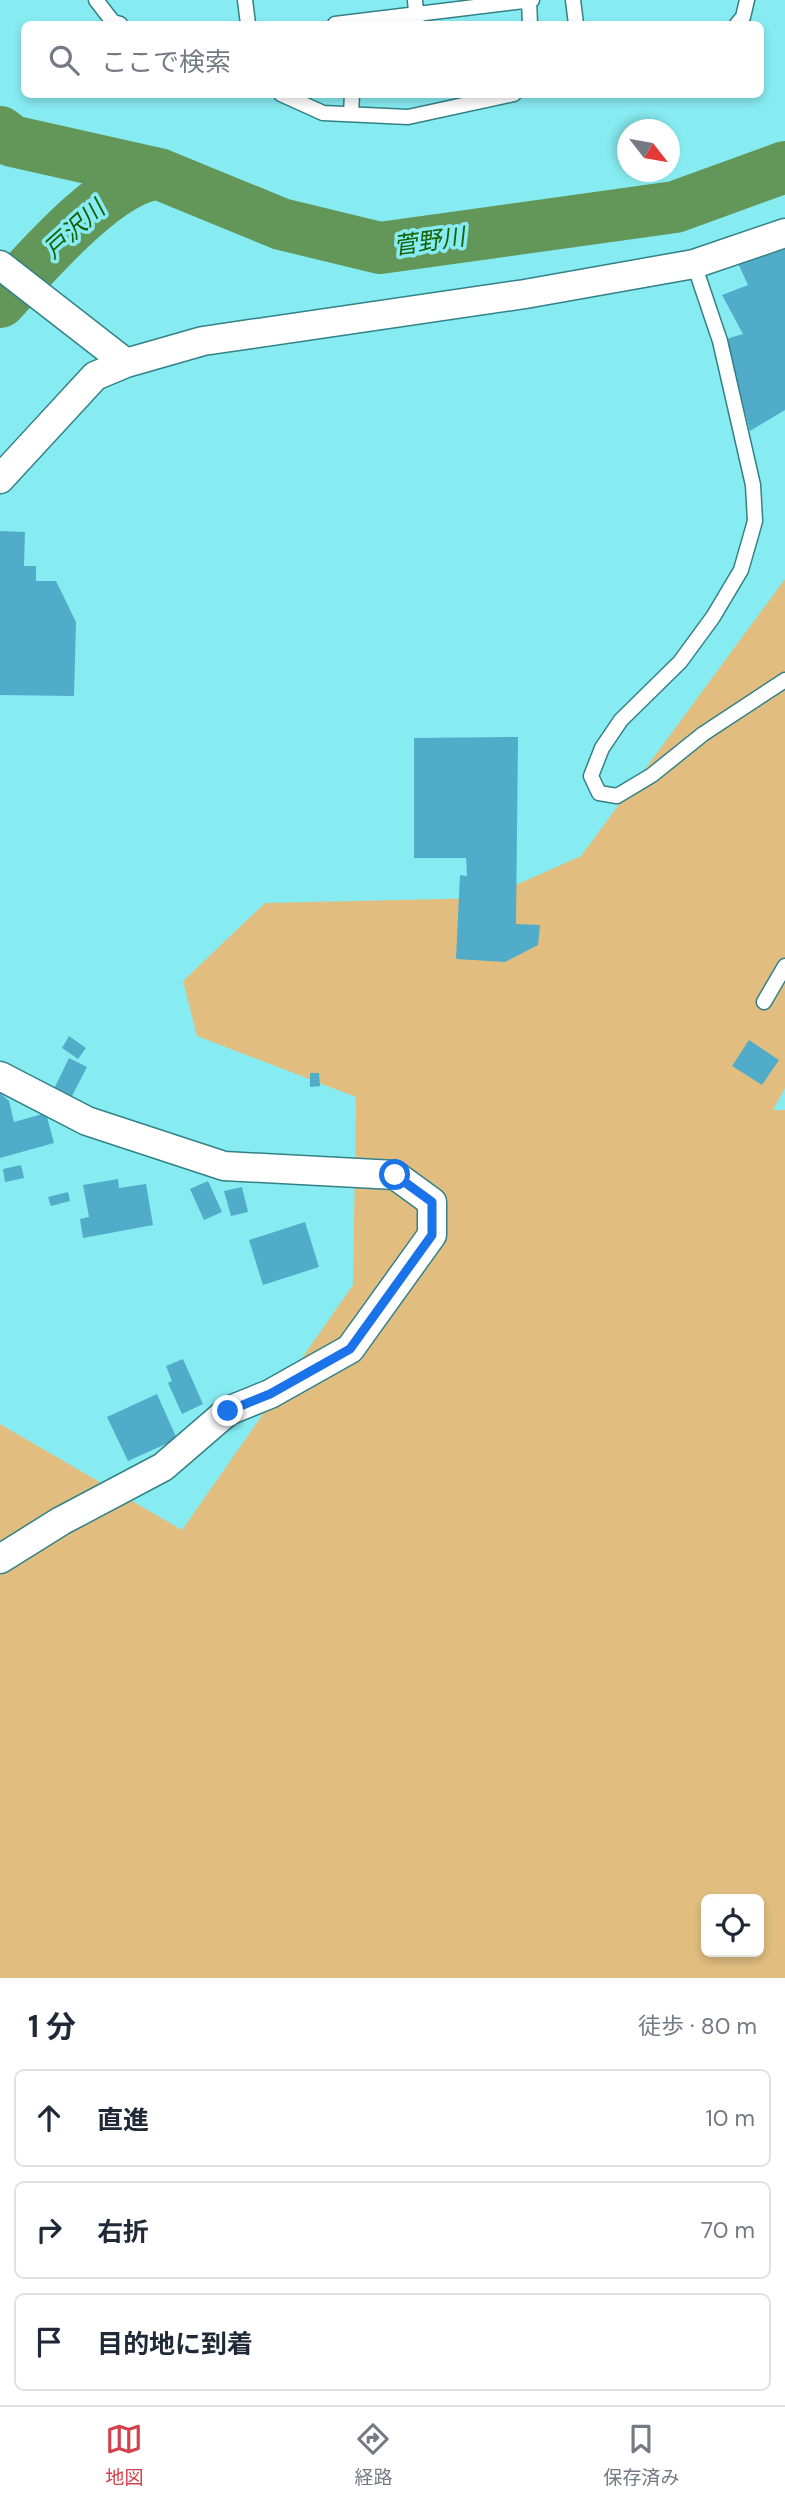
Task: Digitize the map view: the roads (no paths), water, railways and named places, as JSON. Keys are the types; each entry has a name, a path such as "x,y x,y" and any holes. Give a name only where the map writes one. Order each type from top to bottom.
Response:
{"street":[{"path":"0,479 95,376 126,363 202,341 525,294 694,264 785,233"},
{"path":"0,265 126,363"},
{"path":"0,1076 87,1121 224,1166 395,1175 432,1202 432,1235 350,1349 270,1394 228,1411 163,1467 61,1521 0,1559"}],"lane":[{"path":"96,0 112,21"},
{"path":"245,0 248,21"},
{"path":"357,21 531,0 530,21"},
{"path":"573,0 576,21"},
{"path":"740,21 747,0"},
{"path":"290,98 323,113 408,117 452,101 479,98"},
{"path":"351,114 352,98"},
{"path":"694,264 720,341 753,485 755,521 741,570 713,617 680,662 621,720 602,748 591,776 598,793 617,796 703,734 785,680"},
{"path":"764,1002 785,966"}],"waterway":[{"name":"菅野川","path":"0,132 12,141 159,174 281,224 380,248 675,207 785,167"},
{"name":"戸沢川","path":"0,302 52,246 96,205 139,178 159,174"}]}
